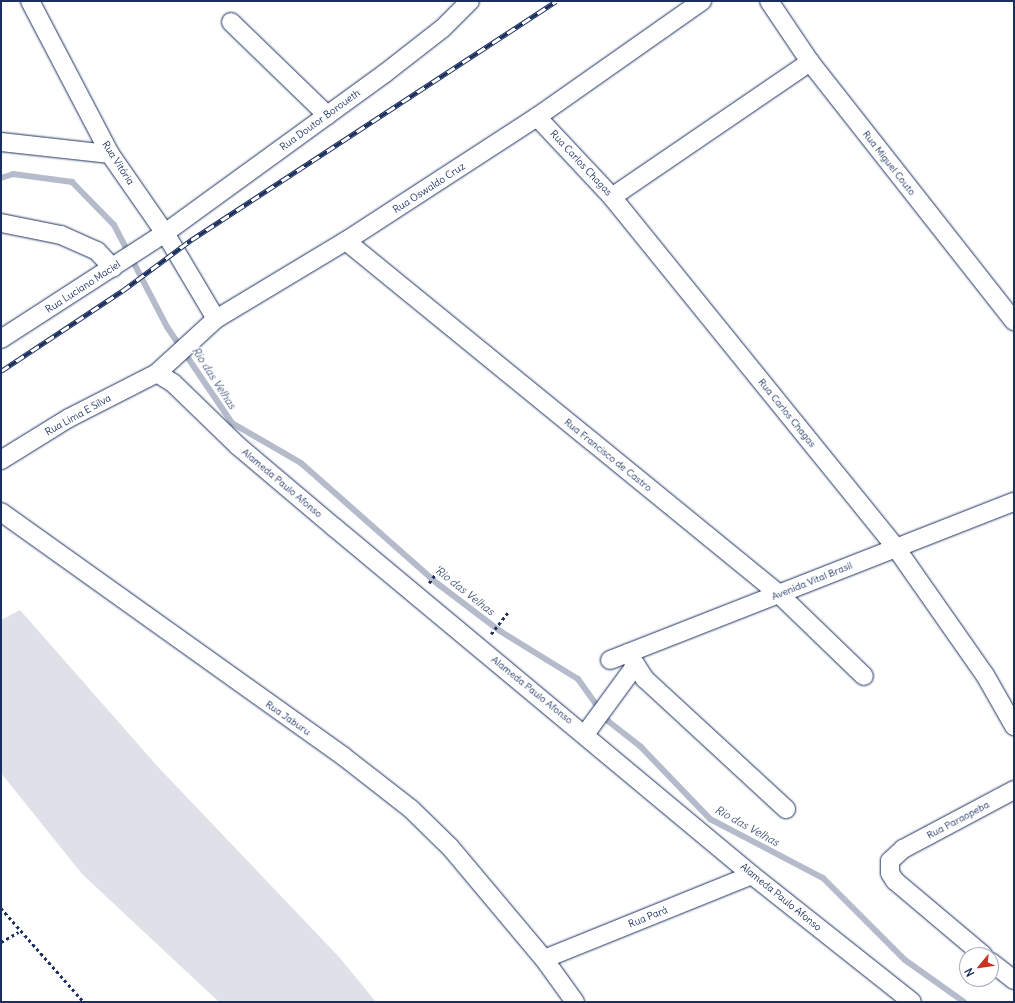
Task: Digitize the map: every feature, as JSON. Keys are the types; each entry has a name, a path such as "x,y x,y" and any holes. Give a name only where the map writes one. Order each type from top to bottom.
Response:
{"street":[{"name":"Rua Vitória","path":"30,1 110,154 165,232 212,322"},
{"name":"Rua Doutor Boroueth","path":"165,232 327,115 443,28 470,1"},
{"name":"Rua Oswaldo Cruz","path":"157,373 172,362 212,322 346,241 537,117 702,1"},
{"name":"Rua Miguel Couto","path":"769,1 810,62 1014,322"},
{"path":"231,22 327,115"},
{"path":"612,197 810,62"},
{"name":"Rua Carlos Chagas","path":"537,117 612,197 896,548 985,676 1014,726"},
{"path":"1,142 110,154"},
{"path":"1,223 62,236 97,251 117,265"},
{"name":"Rua Luciano Maciel","path":"1,339 117,265 165,232"},
{"name":"Rua Francisco de Castro","path":"346,241 779,594 864,676"},
{"name":"Rua Lima E Silva","path":"1,460 69,418 157,373"},
{"name":"Alameda Paulo Afonso","path":"157,373 173,383 238,446 334,527 590,726 752,875 912,1002"},
{"name":"Avenida Vital Brasil","path":"610,660 632,660 779,594 1014,502"},
{"name":"Rua Jaburu","path":"1,512 343,756 411,809 450,847 544,959 574,1002"},
{"path":"590,726 612,697 632,660 786,809"},
{"name":"Rua Paraopeba","path":"973,947 895,881 890,873 890,861 903,849 1014,790"},
{"name":"Rua Pará","path":"544,959 752,875"},
{"path":"999,968 1014,980"}],"path":[{"path":"425,588 442,565"},
{"path":"489,637 508,612"},
{"path":"1,908 18,932 84,1002"},
{"path":"1,942 18,932"}],"shaded area":[{"path":"20,610 159,768 340,958 376,1002 219,1002 82,874 1,773 1,620"}],"waterway":[{"name":"Rio das Velhas","path":"1,178 13,174 72,182 114,225 167,327 232,423 301,463 438,584 500,631 578,679 608,721 641,747 710,819 823,878 905,960 964,1002"}],"railway":[{"path":"1,371 122,291 191,240 556,1"}]}
